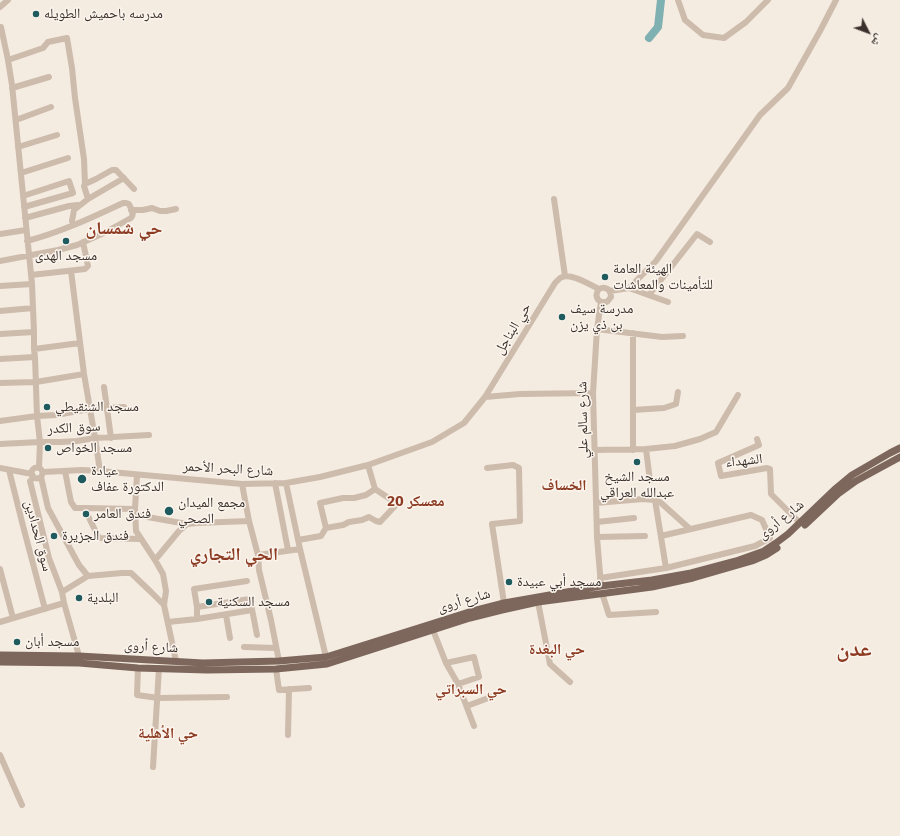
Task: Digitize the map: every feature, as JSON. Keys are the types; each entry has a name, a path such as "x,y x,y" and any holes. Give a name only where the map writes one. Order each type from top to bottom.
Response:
{"main road":[{"name":"شارع أروى","path":"432,627 538,602 685,574 736,561 776,544 852,475 883,456 900,448"},
{"name":"شارع أروى","path":"0,655 79,660 138,668 207,670 276,669 326,661 432,627 469,612 504,603 602,590 652,587 693,578 752,561 766,555 791,538 838,494 856,481 900,457"},
{"name":"شارع أروى","path":"0,662 79,660 203,662 326,661"},
{"path":"176,661 178,668"}],"street":[{"path":"0,7 8,0"},
{"path":"678,0 685,20 703,35 724,38 746,22 768,0"},
{"path":"629,288 656,261 760,115 788,88 836,0"},
{"path":"0,26 8,60 16,120 32,284 37,416 40,442 38,474 48,508 80,565 88,576"},
{"path":"8,60 43,48 48,42 67,38 84,159 84,186 88,199"},
{"path":"12,88 49,77"},
{"path":"16,120 51,107"},
{"path":"18,147 57,135"},
{"path":"21,173 68,158"},
{"path":"85,184 112,170 116,170 134,188"},
{"path":"73,225 74,210 78,205 124,178"},
{"path":"23,196 68,181 72,193 24,207"},
{"path":"554,199 565,276 578,279 599,289 608,288 610,291 629,288 668,302"},
{"path":"0,261 58,250 83,242 104,233 132,217 133,214 129,204 123,203 73,225 27,241"},
{"path":"25,218 78,205"},
{"path":"131,210 152,208 166,211 176,210"},
{"path":"0,234 26,230"},
{"path":"649,295 697,234 710,242"},
{"path":"31,275 87,268 88,266 83,242"},
{"path":"71,271 84,374 100,471"},
{"name":"حي البناجل","path":"485,397 555,283 560,278 565,276"},
{"path":"0,286 32,284"},
{"path":"599,289 597,292 597,298 601,302 610,300 610,291"},
{"name":"شارع سالم علي","path":"601,302 597,329 593,393 597,537 602,590 608,616 656,612"},
{"path":"0,310 34,308"},
{"path":"597,329 662,337 683,336"},
{"path":"0,334 34,332"},
{"path":"633,333 634,450"},
{"path":"34,349 80,343"},
{"path":"0,359 35,357"},
{"path":"0,383 36,382 84,374"},
{"path":"104,387 111,438"},
{"path":"633,410 664,408 676,404 678,392"},
{"path":"485,397 520,394 593,393"},
{"path":"595,450 646,449 681,444 700,439 716,432 738,395"},
{"name":"شارع البحر الأحمر","path":"0,468 38,474 82,470 242,484 286,483 320,477 368,465 432,442 464,423 485,397"},
{"path":"0,421 37,416 56,416 90,409 124,407"},
{"name":"سوق الكدر","path":"0,444 61,442 95,438 149,435"},
{"name":"الشهداء","path":"757,438 759,445 718,463 721,476 767,468 770,469 771,494 800,523"},
{"path":"646,449 650,481"},
{"path":"326,528 343,525 369,517 380,522 395,506 390,499 376,489 368,465"},
{"path":"487,468 512,465 519,468 520,520 492,524 504,603"},
{"name":"سوق الحدادين","path":"9,470 45,609"},
{"path":"65,471 71,502 75,508 135,512 187,524 197,522 249,521"},
{"path":"38,474 30,481 49,558 62,592 79,660"},
{"path":"137,475 135,512 136,531 163,574 166,591 164,606 176,661"},
{"path":"275,483 288,550"},
{"path":"286,483 326,661"},
{"path":"242,484 249,521 258,555 258,570 271,620 279,661"},
{"path":"298,540 321,536 326,528 320,503 366,495 376,489"},
{"path":"596,503 643,499 655,500 660,502 690,529"},
{"path":"655,500 666,568"},
{"path":"84,508 99,538 140,538"},
{"path":"39,518 52,515"},
{"path":"600,578 666,568 755,546 770,538 762,520 751,515 661,536"},
{"path":"597,522 634,518"},
{"path":"155,560 179,531 187,524"},
{"path":"597,537 645,536"},
{"path":"258,555 300,549"},
{"path":"0,569 13,618"},
{"path":"62,592 88,576 131,573 164,606"},
{"path":"197,619 194,589 247,581"},
{"path":"197,607 250,599 257,636"},
{"path":"538,602 550,664 570,682"},
{"path":"0,622 64,603"},
{"path":"168,622 226,615 252,610"},
{"path":"226,615 230,638"},
{"path":"432,627 446,664 458,684 474,726"},
{"path":"244,647 276,648"},
{"path":"446,664 474,657 479,677 458,684"},
{"path":"138,668 137,695 158,698 227,697"},
{"path":"153,767 159,668"},
{"path":"276,669 279,690 309,688"},
{"path":"288,735 289,689"},
{"path":"467,706 491,697"},
{"path":"0,755 22,805"}],"waterway":[{"path":"649,38 658,27 661,0"}],"place":[{"name":"مدرسه باحميش الطويله","path":"36,14"},
{"name":"مسجد الهدى","path":"66,241"},
{"name":"الهيئة العامة للتأمينات والمعاشات","path":"605,277"},
{"name":"مدرسة سيف بن ذي يزن","path":"562,317"},
{"name":"مسجد الشنقيطي","path":"47,407"},
{"name":"مسجد الخواص","path":"48,448"},
{"name":"مسجد الشيخ عبدالله العراقي","path":"637,462"},
{"name":"عيادة الدكتورة عفاف","path":"82,479"},
{"name":"مجمع الميدان الصحي","path":"169,511"},
{"name":"فندق العامر","path":"86,514"},
{"name":"فندق الجزيرة","path":"54,536"},
{"name":"مسجد أبي عبيدة","path":"509,582"},
{"name":"البلدية","path":"79,598"},
{"name":"مسجد السكنية","path":"209,602"},
{"name":"مسجد أبان","path":"17,642"}],"district":[{"name":"حي شمسان","path":"124,229"},
{"name":"الخساف","path":"564,486"},
{"name":"معسكر 20","path":"416,502"},
{"name":"الحي التجاري","path":"234,555"},
{"name":"حي البغدة","path":"557,650"},
{"name":"عدن","path":"854,650"},
{"name":"حي السبراتي","path":"471,690"},
{"name":"حي الأهلية","path":"168,734"}]}
